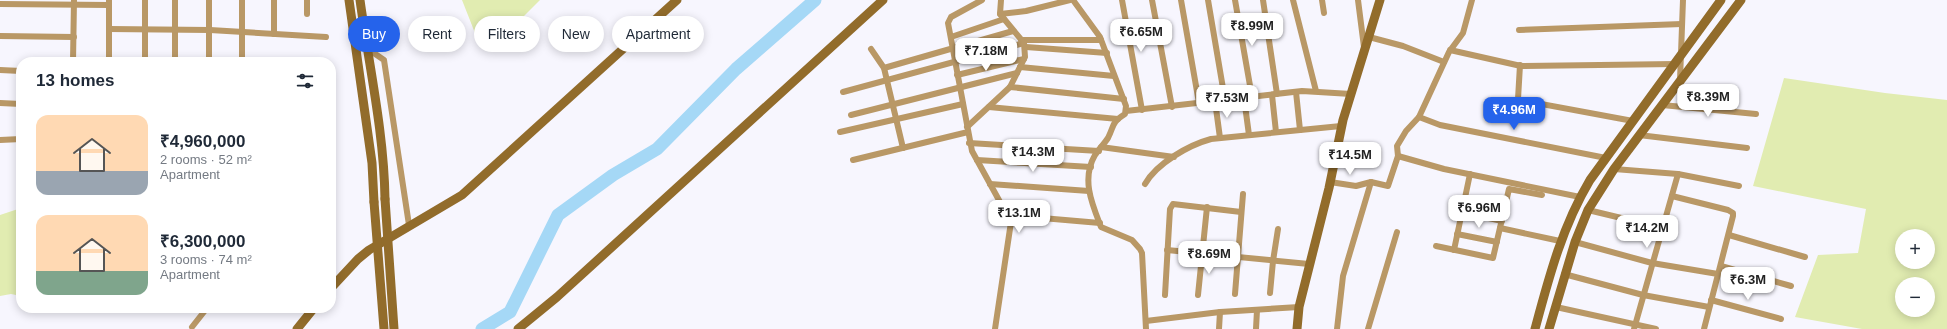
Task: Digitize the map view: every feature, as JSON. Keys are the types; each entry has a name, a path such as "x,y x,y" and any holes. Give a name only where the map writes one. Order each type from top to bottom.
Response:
{"street":[{"path":"145,57 146,0"},
{"path":"175,0 175,57"},
{"path":"209,0 209,57"},
{"path":"242,0 242,57"},
{"path":"274,0 274,34"},
{"path":"307,0 307,14"},
{"path":"349,0 372,163 384,329"},
{"path":"360,0 362,16"},
{"path":"336,283 362,255 462,194 677,0"},
{"path":"518,329 561,294 884,0"},
{"path":"982,0 949,18 948,23 970,142 977,160 1011,222 995,329"},
{"path":"853,160 967,130 1010,87 1024,59 1024,44 1002,17 1001,0"},
{"path":"951,37 1002,17 1074,0 1101,40 1107,52 1114,76 1124,100 1126,111"},
{"path":"1122,0 1142,110"},
{"path":"1152,0 1172,107"},
{"path":"1181,0 1199,103"},
{"path":"1208,0 1225,100"},
{"path":"1235,0 1252,97"},
{"path":"1263,0 1275,94 1276,132"},
{"path":"1293,0 1316,91"},
{"path":"1322,0 1324,13"},
{"path":"1358,0 1364,53"},
{"path":"1297,329 1299,307 1330,182 1342,126 1380,0"},
{"path":"1330,182 1356,186 1371,182 1388,186 1398,156 1398,146 1406,131 1419,117 1450,50 1463,33 1472,0"},
{"path":"1680,80 1683,0"},
{"path":"1535,329 1560,241 1580,197 1606,158 1721,0"},
{"path":"1549,329 1564,274 1588,210 1614,169 1741,0"},
{"path":"73,57 74,2"},
{"path":"0,4 109,2 109,57"},
{"path":"1519,30 1682,24"},
{"path":"109,29 210,30 326,37"},
{"path":"884,68 1013,31"},
{"path":"0,36 74,37"},
{"path":"1369,37 1403,46 1444,62"},
{"path":"843,92 1024,44 1101,40"},
{"path":"1024,44 1107,52"},
{"path":"871,49 884,68 903,148"},
{"path":"1450,50 1520,65 1675,64"},
{"path":"369,52 384,171 394,329"},
{"path":"374,52 384,60 409,225"},
{"path":"957,75 1024,59"},
{"path":"1520,65 1517,94 1518,99 1520,100 1633,121"},
{"path":"0,70 16,70"},
{"path":"851,115 960,89 1018,70 1114,76"},
{"path":"1010,87 1124,100"},
{"path":"1146,329 1142,253 1132,240 1101,227 1090,202 1089,191 1091,167 1100,149 1108,138 1114,121 1126,111 1172,107 1275,94 1316,91 1351,94"},
{"path":"1296,92 1300,130"},
{"path":"1244,98 1249,135"},
{"path":"1216,101 1220,138"},
{"path":"0,104 16,104"},
{"path":"840,132 963,104"},
{"path":"1662,105 1756,114"},
{"path":"990,107 1118,119"},
{"path":"1419,117 1440,125 1606,158"},
{"path":"1145,184 1150,175 1174,157 1199,142 1220,138 1342,126"},
{"path":"1639,135 1747,148"},
{"path":"0,140 16,139"},
{"path":"970,142 1100,149 1174,157"},
{"path":"1398,156 1444,169 1580,197"},
{"path":"977,160 1091,167"},
{"path":"1614,169 1678,174 1739,186"},
{"path":"1454,250 1470,174"},
{"path":"1634,326 1678,174"},
{"path":"1337,329 1343,276 1371,182"},
{"path":"990,184 1089,191"},
{"path":"1436,246 1491,259 1494,256 1509,189 1542,195"},
{"path":"1235,294 1243,194"},
{"path":"1672,196 1731,212 1733,216 1704,329"},
{"path":"1165,295 1170,209 1173,204 1241,212"},
{"path":"1198,295 1207,207"},
{"path":"1588,210 1663,228"},
{"path":"1462,212 1501,225 1560,241"},
{"path":"1008,215 1100,223"},
{"path":"1270,293 1278,229"},
{"path":"1368,329 1397,232"},
{"path":"1457,234 1497,242"},
{"path":"1729,235 1805,257"},
{"path":"1575,242 1652,263 1718,274"},
{"path":"1167,250 1309,264"},
{"path":"1721,266 1791,286"},
{"path":"1564,274 1643,295 1709,307"},
{"path":"1711,300 1780,319"},
{"path":"1146,321 1220,312 1299,307"},
{"path":"1299,307 1302,329"},
{"path":"1556,307 1634,326 1655,329"},
{"path":"1256,329 1257,310"},
{"path":"1219,329 1220,312"},
{"path":"192,327 203,313"},
{"path":"297,329 310,313"}],"green space":[{"path":"462,0 540,0 524,16 474,16 474,30"},
{"path":"1784,78 1885,93 1947,100 1947,329 1862,329 1795,317 1818,255 1858,253 1866,209 1753,186"},
{"path":"16,210 16,295 11,294 0,296 0,215"}],"waterway":[{"path":"482,329 510,312 558,215 613,175 657,149 736,69 815,0"}]}
